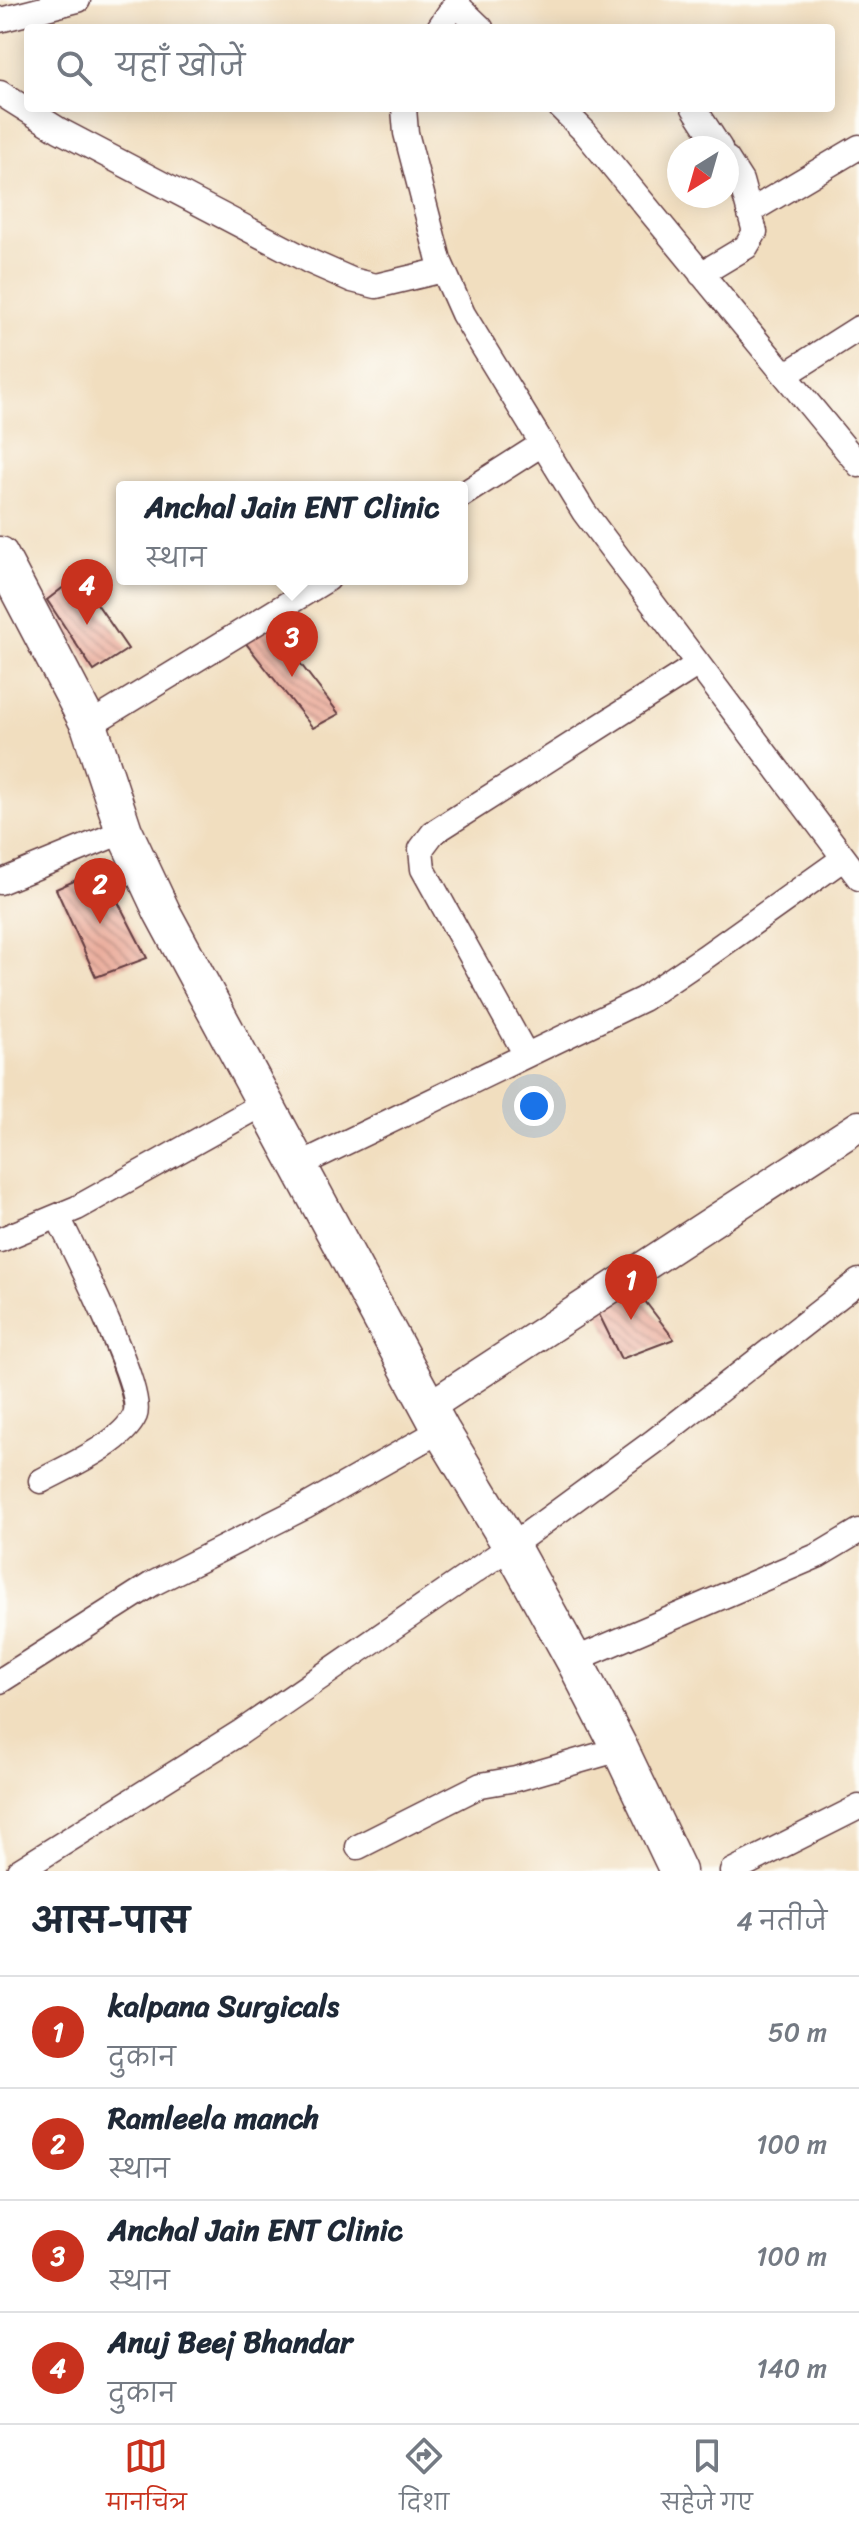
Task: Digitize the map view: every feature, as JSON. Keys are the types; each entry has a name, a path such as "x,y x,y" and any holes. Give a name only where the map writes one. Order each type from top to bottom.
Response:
{"main road":[{"path":"0,555 89,725 124,831 162,912 435,1418 574,1660 678,1871"}],"street":[{"path":"0,20 78,0"},
{"path":"442,24 457,2 477,24"},
{"path":"0,93 24,108"},
{"path":"30,112 311,262 352,280 376,286 443,270"},
{"path":"404,112 406,133 443,270 463,314 584,512 859,878"},
{"path":"565,112 584,131 859,465"},
{"path":"697,112 712,136"},
{"path":"751,211 859,147"},
{"path":"701,274 746,247 755,232 739,178"},
{"path":"785,375 859,328"},
{"path":"468,491 542,444"},
{"path":"89,725 318,585"},
{"path":"526,1055 423,869 421,849 433,833 698,664"},
{"path":"0,882 124,831"},
{"path":"299,1165 643,999 844,858"},
{"path":"0,1240 58,1217 265,1103"},
{"path":"0,1681 152,1584 305,1507 859,1126"},
{"path":"41,1481 108,1443 129,1425 136,1412 135,1395 126,1366 58,1217"},
{"path":"19,1871 241,1732 511,1546 653,1442 859,1281"},
{"path":"574,1660 819,1555 859,1531"},
{"path":"358,1847 481,1785 516,1779 620,1749"},
{"path":"732,1871 859,1807"}],"building":[{"path":"78,576 128,649 94,671 47,600"},
{"path":"270,624 339,714 313,728 244,641"},
{"path":"101,869 147,958 96,977 56,889"},
{"path":"631,1283 674,1339 621,1359 593,1302"}],"place":[{"name":"Anuj Beej Bhandar","path":"87,625"},
{"name":"Anchal Jain ENT Clinic","path":"292,677"},
{"name":"Ramleela manch","path":"100,924"},
{"name":"kalpana Surgicals","path":"631,1320"}]}
